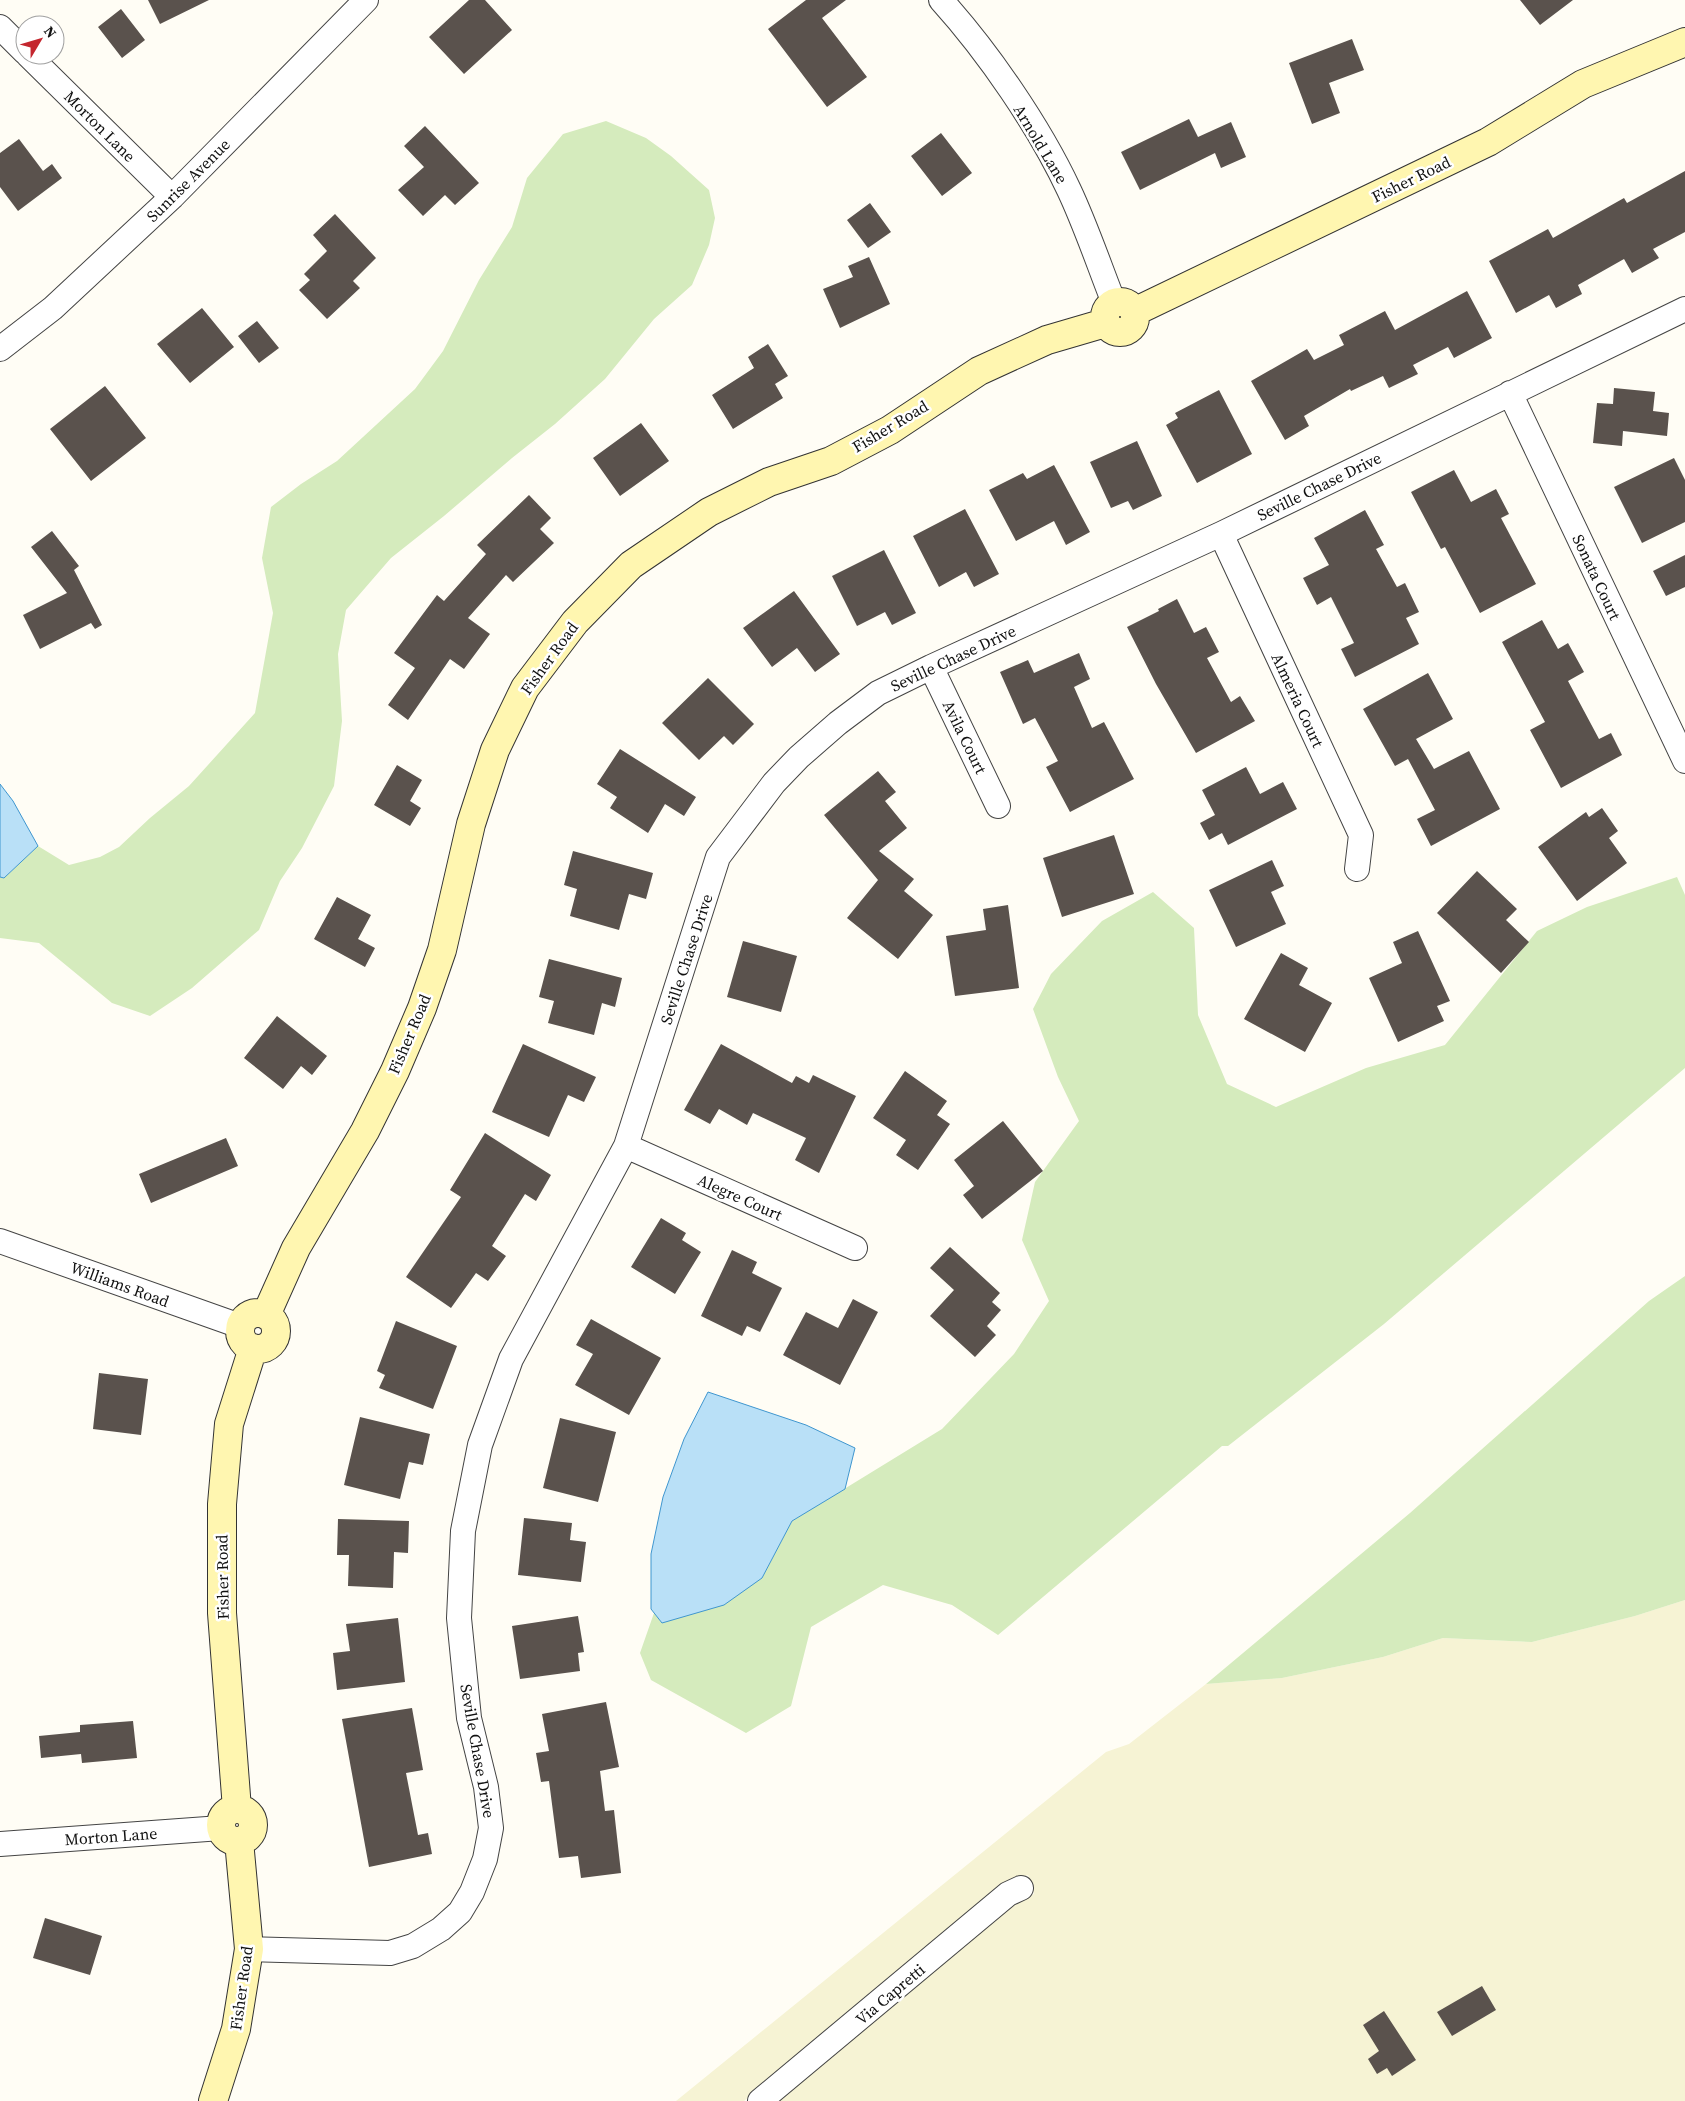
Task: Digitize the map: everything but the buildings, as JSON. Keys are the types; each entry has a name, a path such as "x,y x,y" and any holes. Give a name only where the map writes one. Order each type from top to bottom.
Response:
{"street":[{"name":"Sunrise Avenue","path":"0,348 53,308 172,197 366,0"},
{"name":"Arnold Lane","path":"941,0 991,63 1038,133 1069,190 1118,313"},
{"path":"0,27 15,42"},
{"name":"Fisher Road","path":"213,2101 236,2029 249,1950 232,1826 222,1613 222,1504 229,1424 247,1337 246,1317 257,1312 266,1315 296,1248 365,1131 395,1071 422,1008 442,950 471,824 494,750 525,688 574,622 631,565 709,512 769,482 839,456 890,430 979,371 1047,340 1118,313 1488,142 1583,84 1685,42"},
{"name":"Morton Lane","path":"38,65 172,197"},
{"name":"Seville Chase Drive","path":"249,1950 390,1954 413,1946 441,1929 460,1912 472,1892 485,1859 491,1828 486,1786 469,1718 458,1618 463,1531 480,1445 511,1359 626,1146 718,857 774,783 799,757 838,723 878,693 1221,534 1685,308"},
{"name":"Sonata Court","path":"1510,393 1685,761"},
{"name":"Almeria Court","path":"1221,534 1361,835 1357,869"},
{"name":"Avila Court","path":"931,667 998,806"},
{"name":"Alegre Court","path":"626,1146 855,1248"},
{"name":"Williams Road","path":"0,1241 247,1337"},
{"name":"Morton Lane","path":"0,1844 232,1826"},
{"name":"Via Capretti","path":"760,2101 1008,1894 1021,1888"}],"shaded area":[{"path":"1685,1600 1685,2101 777,2101 1014,1903 1034,1894 1028,1875 1002,1886 744,2101 676,2101 1106,1752 1129,1744 1206,1684 1282,1678 1383,1657 1443,1638 1532,1642 1635,1616"}],"green space":[{"path":"606,121 646,138 671,156 709,190 715,218 709,245 692,285 654,319 605,379 555,424 391,558 346,610 338,654 342,721 334,786 302,848 280,881 259,930 192,988 150,1016 112,1003 39,943 0,938 0,877 4,878 38,846 69,865 100,857 119,847 189,786 255,713 273,613 262,558 271,507 301,484 337,461 415,389 443,351 479,280 512,227 527,178 563,134"},
{"path":"1677,877 1685,895 1685,1068 1384,1324 1228,1446 1222,1446 998,1635 952,1605 883,1585 811,1627 791,1706 746,1733 651,1680 640,1653 654,1613 662,1623 762,1578 792,1521 942,1429 1014,1354 1049,1301 1022,1240 1035,1182 1079,1121 1058,1077 1033,1009 1051,974 1102,921 1153,892 1194,928 1198,1015 1227,1084 1276,1107 1366,1068 1445,1045 1537,931 1587,907"},
{"path":"1685,1276 1685,1600 1635,1616 1532,1642 1443,1638 1383,1657 1282,1678 1206,1684 1410,1513 1649,1301"}],"water":[{"path":"0,784 13,801 38,846 4,878 0,877"},
{"path":"708,1392 806,1425 855,1448 845,1489 792,1521 762,1578 724,1605 662,1623 651,1609 651,1554 663,1497 684,1439"}]}
